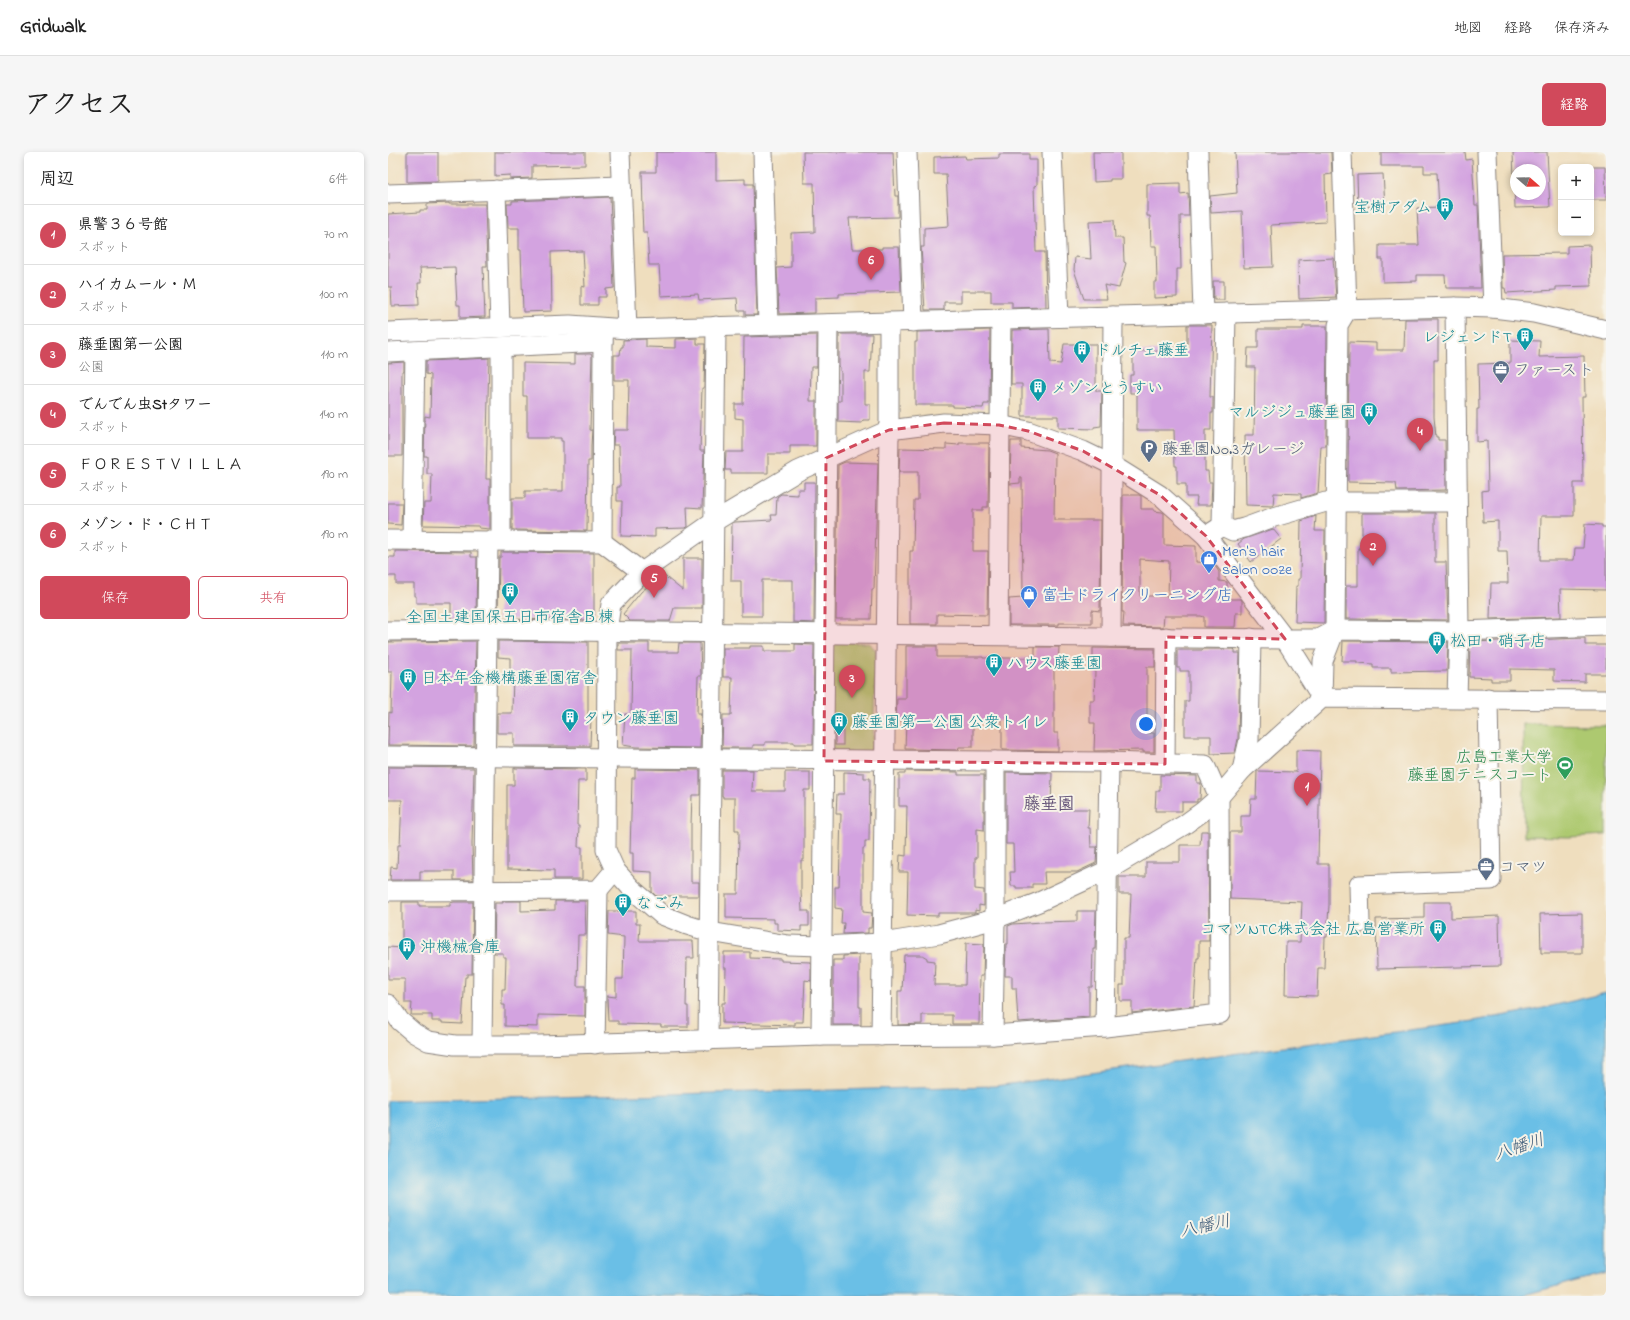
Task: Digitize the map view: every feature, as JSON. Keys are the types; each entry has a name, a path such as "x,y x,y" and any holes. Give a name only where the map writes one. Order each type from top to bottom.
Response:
{"street":[{"path":"620,152 628,329"},
{"path":"763,152 768,325"},
{"path":"907,152 913,322"},
{"path":"1052,152 1059,317"},
{"path":"1198,152 1203,314"},
{"path":"1322,698 1324,661 1335,630 1338,325 1347,310 1342,152"},
{"path":"1487,152 1493,308"},
{"path":"388,194 622,186"},
{"path":"496,190 500,327"},
{"path":"1455,307 1456,502 1459,631 1457,698"},
{"path":"388,352 501,347 604,335 628,329 1455,307 1493,308 1534,313 1606,330"},
{"path":"1222,526 1226,313"},
{"path":"1111,637 1113,316"},
{"path":"998,635 1001,318"},
{"path":"881,1036 889,430 889,322"},
{"path":"821,1036 828,324"},
{"path":"388,332 570,325 604,335"},
{"path":"708,1041 714,632 716,326"},
{"path":"602,542 604,335"},
{"path":"482,1045 488,630 494,540 501,347"},
{"path":"412,540 415,351"},
{"path":"1322,698 1285,639 1206,536 1160,495 1112,465 1083,451 1054,440 1028,431 999,425 944,423 889,430 798,471 715,521 642,572 611,604 607,632 606,850 615,870 632,889 662,915 686,925 710,932 788,945 822,946 882,943 939,934 995,919 1039,902 1108,870 1184,825 1202,812 1219,797 1242,770 1322,698 1606,700"},
{"path":"1222,526 1233,531 1326,502 1456,502"},
{"path":"1206,536 1222,526"},
{"path":"388,540 602,542 642,572"},
{"path":"388,631 488,630 1318,639 1335,630 1459,631 1606,626"},
{"path":"1165,764 1166,638"},
{"path":"1242,770 1249,740 1251,638"},
{"path":"1360,923 1359,885 1491,880 1488,698"},
{"path":"388,756 606,757 824,761 1110,762 1205,765 1219,797 1220,1014 1105,1027 993,1034 821,1036 595,1044 455,1045 428,1041 414,1033 400,1021 388,1004"},
{"path":"993,1034 995,761"},
{"path":"1105,1027 1110,762"},
{"path":"595,1044 598,890 615,870"},
{"path":"388,891 598,890"}],"highlighted area":[{"path":"944,423 999,425 1028,431 1083,451 1160,495 1206,536 1285,639 1166,637 1165,764 824,761 826,458 889,430"}],"green space":[{"path":"839,642 868,643 876,650 873,747 869,753 835,752 829,745 831,647"},
{"name":"広島工業大学 藤垂園テニスコート","path":"1523,724 1606,725 1606,835 1568,837 1524,836"}],"water":[{"name":"八幡川","path":"1606,993 1606,1273 1520,1296 388,1296 388,1101 995,1086 1462,1023 1535,1010"}],"building":[{"path":"407,152 438,152 438,181 407,182"},
{"path":"495,152 585,152 585,165 532,166 532,178 510,179 510,175 495,176"},
{"path":"656,152 716,152 716,180 745,179 745,184 753,184 757,315 745,315 745,311 738,311 737,298 699,300 698,294 661,296 659,265 649,265 647,233 643,233 642,210 642,172 656,172"},
{"path":"803,152 893,152 895,196 898,196 898,217 849,218 852,249 882,249 882,247 899,247 901,292 839,294 839,297 815,298 815,313 779,314 777,268 791,267 791,233 815,232 814,183 804,183"},
{"path":"1093,152 1121,152 1121,179 1110,179 1110,181 1094,182"},
{"path":"1235,152 1331,152 1332,174 1325,175 1326,222 1271,225 1273,267 1244,268 1242,211 1211,213 1210,196 1237,193"},
{"path":"1381,152 1465,152 1466,160 1472,159 1475,205 1478,205 1481,288 1446,288 1445,275 1417,275 1417,281 1383,282 1383,259 1379,259 1379,245 1419,245 1417,208 1439,207 1437,173 1424,173 1424,166 1381,166"},
{"path":"1513,152 1547,152 1550,207 1515,208 1515,200 1546,200 1546,164 1513,164"},
{"path":"999,154 1029,154 1029,160 1037,160 1037,185 1034,186 1036,252 1045,252 1046,307 1012,308 1012,302 991,302 991,291 961,291 961,302 944,302 944,310 925,310 921,247 924,247 924,228 949,226 946,174 934,174 934,157 965,156 966,159 999,158"},
{"path":"1594,167 1605,167 1606,200 1594,200"},
{"path":"1383,174 1385,206 1358,207 1357,175"},
{"path":"1180,183 1180,194 1188,193 1189,216 1180,216 1181,269 1177,269 1177,297 1154,298 1154,282 1157,282 1156,246 1151,246 1150,216 1147,216 1147,184"},
{"path":"610,197 614,288 606,289 606,297 598,297 598,305 581,305 581,286 585,287 583,251 551,252 552,311 523,312 519,228 508,228 507,204 512,204 512,201"},
{"path":"427,204 485,204 487,266 483,266 485,317 460,318 460,305 457,305 455,267 420,268 421,283 418,283 419,305 392,306 391,287 388,287 388,214 420,212 420,210 427,210"},
{"path":"1114,220 1115,238 1123,238 1124,262 1126,263 1119,288 1104,285 1107,299 1084,299 1074,270 1075,257 1091,259 1089,221"},
{"path":"1590,245 1591,286 1556,287 1556,290 1506,293 1505,288 1503,288 1502,254 1567,253 1567,246"},
{"path":"1333,258 1336,297 1299,299 1298,260"},
{"path":"1213,281 1224,281 1224,300 1214,300"},
{"path":"1405,319 1438,319 1438,360 1434,360 1434,417 1436,437 1438,437 1438,440 1445,440 1446,490 1397,491 1396,483 1348,482 1349,342 1376,343 1376,350 1404,350"},
{"path":"1187,325 1212,325 1210,397 1213,397 1213,413 1211,413 1211,430 1205,430 1205,471 1208,471 1209,482 1212,482 1211,505 1196,505 1197,497 1186,497 1186,484 1177,484 1174,430 1137,430 1137,393 1130,393 1130,375 1133,375 1133,351 1187,351"},
{"path":"1303,326 1327,326 1326,446 1321,446 1318,493 1301,498 1301,494 1274,493 1273,506 1246,505 1245,435 1254,435 1255,367 1247,367 1248,348 1258,348 1258,329 1303,329"},
{"path":"1049,329 1050,363 1061,364 1064,344 1096,344 1096,391 1102,391 1101,426 1094,427 1094,429 1058,428 1058,416 1022,416 1022,384 1011,384 1012,330"},
{"path":"990,330 989,404 984,404 983,408 953,407 953,405 915,405 915,342 917,342 917,332"},
{"path":"839,334 872,334 870,372 865,372 865,404 870,404 870,420 863,420 862,423 838,422 838,401 841,401"},
{"path":"817,335 817,367 811,367 810,401 816,401 816,446 790,446 790,454 768,454 768,473 731,473 731,470 725,470 726,452 743,452 743,419 735,418 735,404 743,404 744,337"},
{"path":"697,338 697,344 705,344 700,451 704,451 702,508 687,507 688,527 655,529 655,537 621,536 622,501 617,501 617,487 620,487 619,445 613,445 614,430 628,430 629,380 614,380 614,355 620,355 621,347 623,347 623,340 646,339 646,347 676,348 676,339"},
{"path":"1510,340 1540,341 1539,357 1584,356 1585,397 1582,397 1583,483 1574,483 1574,516 1541,516 1540,560 1574,560 1575,548 1583,548 1585,524 1602,525 1602,527 1606,527 1606,590 1560,589 1561,617 1490,619 1491,583 1508,583 1507,551 1498,551 1498,521 1483,522 1482,491 1488,490 1487,441 1477,442 1477,409 1479,409 1478,364 1510,363"},
{"path":"575,354 592,355 590,430 592,430 591,461 588,461 587,531 512,530 512,498 525,498 525,491 563,491 563,441 561,441 561,438 527,438 527,396 523,396 523,363 575,364"},
{"path":"489,358 486,479 490,479 490,529 479,528 479,526 423,525 424,503 431,503 432,474 427,474 427,456 424,456 425,416 430,417 431,375 426,374 426,361"},
{"path":"404,362 404,371 402,371 402,456 388,456 388,363"},
{"path":"1011,441 1021,441 1021,448 1047,450 1055,453 1054,520 1101,520 1100,611 1092,610 1092,623 1059,623 1059,625 1009,625 1009,599 1023,598 1022,478 1020,478 1020,483 1010,484"},
{"path":"959,443 989,443 988,507 983,507 983,510 973,510 973,551 988,551 987,615 937,614 937,624 910,624 910,551 913,551 914,500 918,500 918,472 899,472 900,448 946,449 946,444 959,445"},
{"path":"845,462 878,463 874,589 872,589 871,619 836,619 838,465"},
{"path":"804,482 815,482 814,623 793,622 793,580 762,580 762,616 741,616 741,581 731,581 732,523 772,520 771,515 776,515 777,497 781,494 798,495 798,489 804,489"},
{"path":"1123,495 1139,495 1141,496 1141,509 1154,509 1154,511 1164,513 1164,545 1196,546 1196,562 1213,563 1219,572 1219,581 1227,582 1227,599 1241,599 1242,601 1242,613 1236,613 1235,627 1204,627 1204,617 1201,616 1164,616 1163,627 1123,626 1124,612 1122,612","holes":["1140,559 1169,561 1168,596 1140,596"]},
{"path":"388,503 402,503 401,525 388,524"},
{"path":"1362,513 1435,513 1435,562 1446,562 1448,620 1346,619 1346,586 1358,586 1358,548 1362,548"},
{"path":"1316,516 1315,531 1325,531 1324,623 1295,622 1296,586 1298,586 1298,579 1300,579 1301,521"},
{"path":"1273,529 1281,539 1251,562 1238,544 1244,539"},
{"path":"395,551 471,552 471,557 477,557 476,619 451,619 451,603 416,603 416,596 414,596 414,584 396,584 396,576 388,576 388,557 395,557"},
{"path":"501,552 594,553 594,618 588,618 588,620 498,619 499,557 501,557"},
{"path":"683,558 702,558 702,608 674,608 670,621 630,621 623,614 641,592 662,574 683,591"},
{"path":"1585,638 1585,645 1606,645 1606,674 1585,674 1585,682 1554,681 1554,670 1510,669 1510,681 1491,681 1491,678 1469,677 1470,642"},
{"path":"476,641 474,746 388,745 389,712 391,713 392,672 388,672 388,642"},
{"path":"498,641 588,642 588,717 591,717 590,746 514,746 514,733 497,733 497,713 512,713 513,674 510,674 510,658 498,657"},
{"path":"1343,641 1448,642 1447,671 1391,672 1391,668 1373,668 1373,664 1357,663 1357,661 1342,661"},
{"path":"618,643 649,643 649,652 678,652 679,643 700,643 701,676 698,676 697,714 701,714 700,748 635,747 623,745 625,714 631,714 632,650 618,650"},
{"path":"795,644 814,645 813,744 794,744 794,742 765,742 765,745 753,745 753,748 722,748 723,715 731,715 732,677 723,677 723,648 750,648 750,646 764,646 764,651 795,651"},
{"path":"906,646 937,646 937,657 983,658 1030,658 1030,656 1035,656 1035,647 1059,647 1058,666 1054,666 1054,733 1058,733 1058,751 1002,750 1002,721 973,721 973,747 959,747 958,750 905,749 906,721 896,721 897,699 906,699"},
{"path":"1093,648 1155,649 1155,667 1147,667 1147,733 1154,733 1154,752 1143,752 1143,750 1094,751 1095,723 1090,723 1090,700 1094,700 1095,671 1093,671"},
{"path":"1234,649 1235,653 1240,653 1238,739 1235,753 1211,754 1211,736 1185,736 1185,701 1189,701 1189,671 1180,671 1180,668 1177,668 1177,650"},
{"name":"藤垂園第一公園 公衆トイレ","path":"835,728 843,728 843,745 835,745"},
{"path":"1296,750 1320,751 1318,864 1329,864 1329,905 1327,937 1325,937 1324,968 1318,968 1317,996 1285,995 1286,942 1300,942 1302,902 1230,899 1230,832 1241,832 1241,816 1250,816 1251,799 1256,799 1257,771 1296,772"},
{"path":"388,767 474,768 472,844 473,880 454,880 454,871 420,871 420,880 390,880 391,867 397,868 398,845 400,845 402,800 388,800"},
{"path":"514,768 586,769 586,781 578,781 577,825 579,825 578,847 582,847 582,879 554,879 554,870 507,869 507,785 514,785"},
{"path":"635,769 700,770 700,795 692,795 691,825 691,882 699,882 699,896 656,896 652,892 652,872 633,871 633,853 630,853 632,778 635,778"},
{"path":"722,770 753,770 752,791 785,791 785,772 810,772 810,790 804,790 804,860 801,860 802,911 809,911 809,926 801,926 801,931 777,930 777,923 774,923 774,919 726,918 726,894 738,894 739,830 735,830 735,798 723,798 722,796"},
{"path":"905,771 958,772 958,775 984,775 984,830 977,829 977,858 975,858 975,889 984,890 984,906 979,905 979,911 975,910 975,913 938,913 938,916 907,915 908,872 899,872 900,855 906,856 907,806 899,806 899,774 905,774"},
{"path":"844,772 864,773 864,778 870,778 869,841 865,841 865,848 863,848 863,912 872,913 871,928 868,928 868,933 843,934 844,923 841,923 842,909 835,908 835,887 839,887 841,814 836,814 837,794 844,794"},
{"path":"1006,772 1052,773 1051,809 1089,809 1088,828 1090,828 1091,847 1097,847 1096,863 1077,872 1044,872 1045,884 1032,884 1032,888 1016,888 1016,886 1011,886 1010,872 1014,872 1013,844 1006,844"},
{"path":"1160,775 1197,776 1197,783 1201,783 1200,799 1197,799 1197,802 1182,802 1182,811 1155,811 1156,791 1160,791"},
{"path":"1201,831 1208,831 1209,941 1199,941 1199,958 1197,958 1194,1006 1132,1013 1132,1001 1120,1001 1120,985 1124,985 1124,938 1129,938 1131,894 1119,894 1119,877 1146,877 1146,862 1180,862 1180,845 1200,845"},
{"path":"503,901 521,901 521,911 555,910 555,901 585,901 586,935 578,935 577,986 585,986 585,1016 538,1015 538,1027 505,1026 505,1005 502,1005 502,989 505,989 506,957 503,957 503,953 494,953 495,903 503,903"},
{"path":"402,902 419,902 419,906 450,906 450,903 454,902 473,902 472,974 467,974 467,977 465,977 462,1024 432,1021 432,1015 411,1015 412,1003 405,1003 405,979 388,979 388,947 402,948"},
{"name":"コマツNTC株式会社 広島営業所","path":"1424,902 1451,902 1451,918 1499,916 1500,966 1377,969 1376,919 1424,918"},
{"path":"609,911 636,911 636,924 640,924 639,941 693,941 694,958 687,958 686,1006 688,1006 688,1027 618,1024 618,1021 608,1021 607,996 616,997 616,979 623,979 624,937 608,935"},
{"path":"1077,911 1096,911 1092,987 1089,987 1089,1017 1018,1022 1016,988 1012,988 1012,976 1005,976 1008,926 1013,924 1077,921"},
{"path":"1582,913 1582,953 1541,953 1540,914"},
{"path":"966,943 984,944 983,976 980,976 979,1024 952,1024 952,1015 922,1015 922,1024 898,1025 898,991 902,991 904,955 922,955 927,958 927,960 935,961 934,985 965,985"},
{"path":"724,952 750,952 750,958 811,962 811,981 805,980 803,1022 795,1022 795,1025 722,1023 722,1003 725,1003 726,968 724,968"},
{"path":"859,955 859,1007 861,1007 861,1025 833,1025 833,960 843,960 843,956"}],"place":[{"name":"宝樹アダム","path":"1445,221"},
{"name":"メゾン・ド・ＣＨＴ","path":"871,280"},
{"name":"レジェンドT","path":"1525,351"},
{"name":"ドルチェ藤垂","path":"1082,364"},
{"name":"ファースト","path":"1501,384"},
{"name":"メゾンとうすい","path":"1038,402"},
{"name":"マルジジュ藤垂園","path":"1369,426"},
{"name":"でんでん虫Stタワー","path":"1420,451"},
{"name":"藤垂園No.3ガレージ","path":"1149,463"},
{"name":"ハイカムール・Ｍ","path":"1373,566"},
{"name":"Men's hair salon ooze","path":"1209,574"},
{"name":"ＦＯＲＥＳＴＶＩＬＬＡ","path":"654,598"},
{"name":"全国土建国保五日市宿舎Ｂ棟","path":"510,606"},
{"name":"富士ドライクリーニング店","path":"1029,609"},
{"name":"松田・硝子店","path":"1437,655"},
{"name":"ハウス藤垂園","path":"994,677"},
{"name":"日本年金機構藤垂園宿舎","path":"408,692"},
{"name":"藤垂園第一公園","path":"852,698"},
{"name":"タウン藤垂園","path":"570,732"},
{"name":"藤垂園第一公園 公衆トイレ","path":"839,736"},
{"name":"広島工業大学 藤垂園テニスコート","path":"1565,780"},
{"name":"県警３６号館","path":"1307,806"},
{"name":"コマツ","path":"1486,881"},
{"name":"なごみ","path":"623,917"},
{"name":"コマツNTC株式会社 広島営業所","path":"1438,943"},
{"name":"沖機械倉庫","path":"407,961"}],"district":[{"name":"藤垂園","path":"1049,803"}]}
